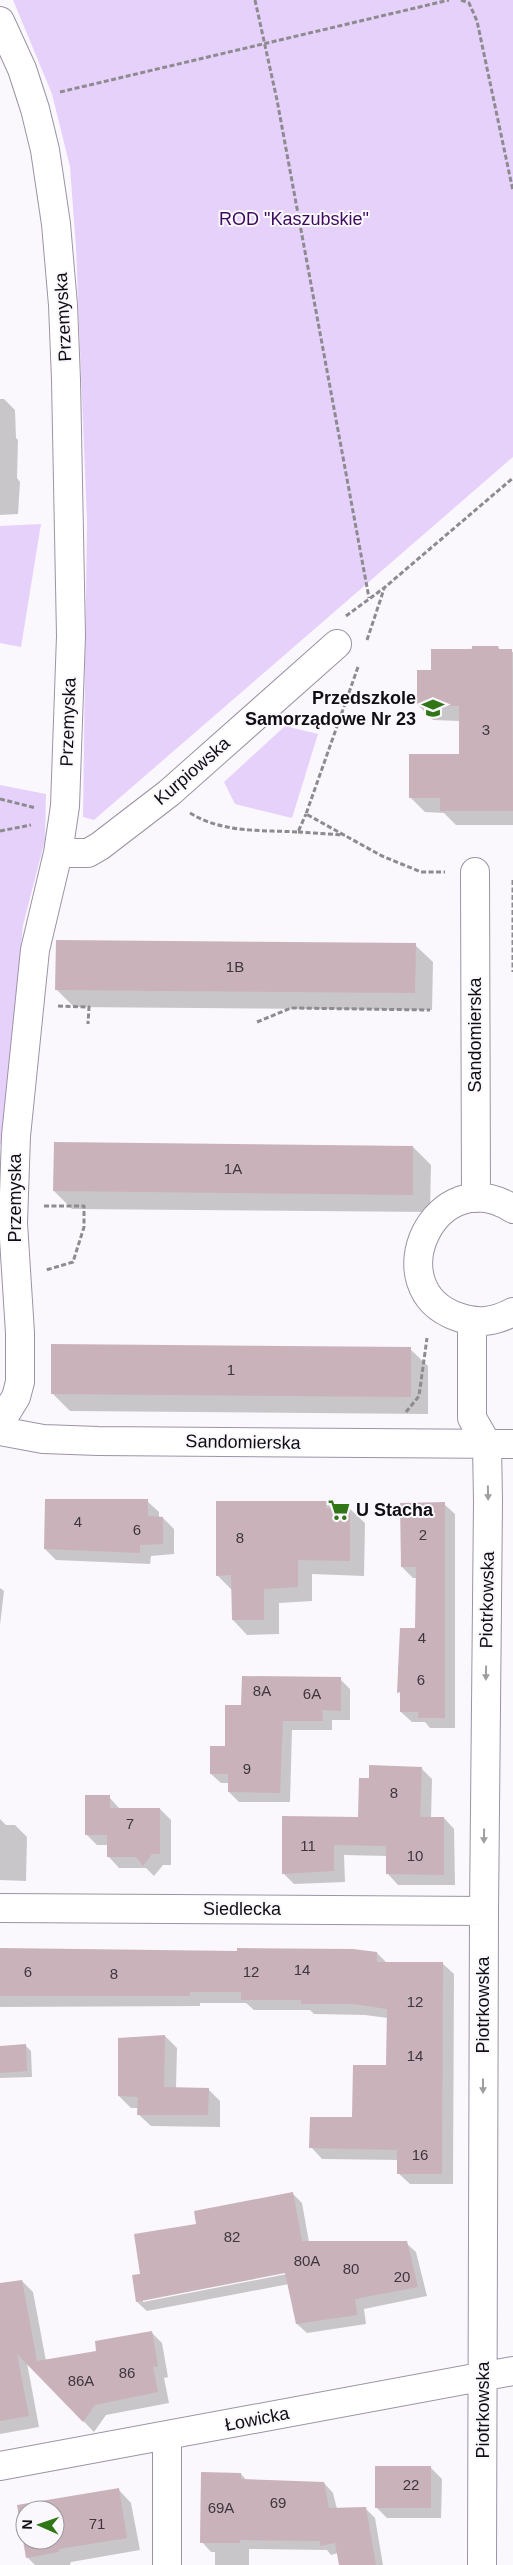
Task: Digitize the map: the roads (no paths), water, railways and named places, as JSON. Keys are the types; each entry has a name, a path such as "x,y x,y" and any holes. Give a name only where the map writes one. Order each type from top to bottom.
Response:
{"street":[{"name":"Przemyska","path":"0,20 22,69 45,150 56,224 63,305 71,636 68,760 58,853 35,950 16,1136 13,1223 20,1333 20,1382 16,1397 0,1424"},
{"name":"Kurpiowska","path":"58,853 88,853 128,825 169,793 337,644"},
{"name":"Sandomierska","path":"475,872 476,1198"},
{"path":"513,1209 502,1202 476,1198 457,1202 441,1211 428,1225 419,1247 418,1271 428,1295 447,1313 472,1322 497,1320 513,1312"},
{"path":"472,1322 472,1418 500,1444"},
{"name":"Sandomierska","path":"0,1431 43,1438 98,1441 500,1444"},
{"name":"Piotrkowska","path":"482,2565 484,1911 500,1444"},
{"name":"Siedlecka","path":"0,1908 484,1911"},
{"name":"Łowicka","path":"0,2466 513,2371"},
{"path":"167,2436 167,2565"}],"place":[{"name":"Przedszkole Samorządowe Nr 23","path":"433,708"},
{"name":"U Stacha","path":"339,1510"}],"park label":[{"name":"ROD \"Kaszubskie\"","path":"294,219"}]}
